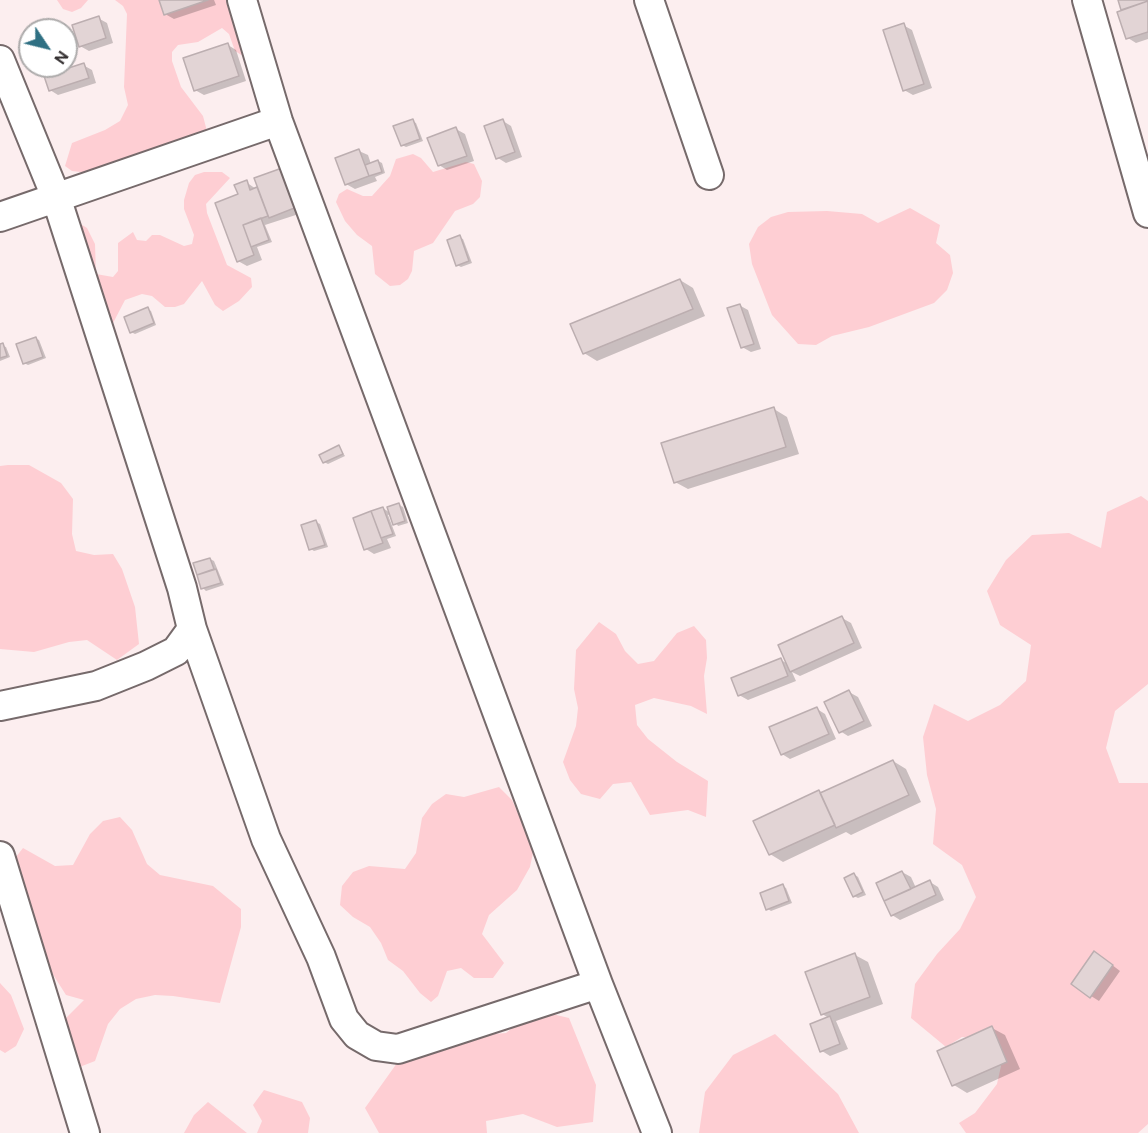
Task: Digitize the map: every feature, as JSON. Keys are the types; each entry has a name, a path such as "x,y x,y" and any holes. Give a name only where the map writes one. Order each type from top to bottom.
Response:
{"street":[{"path":"242,0 278,121 598,984 657,1133"},
{"path":"649,0 709,175"},
{"path":"1087,0 1148,213"},
{"path":"0,60 56,197 182,588 192,629 266,839 321,957 344,1019 357,1035 376,1046 398,1048 598,984"},
{"path":"0,217 278,121"},
{"path":"0,706 96,686 116,678 176,651 192,629"},
{"path":"0,856 85,1133"}],"shaded area":[{"path":"57,0 88,0 81,8 72,12 63,9"},
{"path":"115,0 232,0 250,51 243,56 235,51 229,34 222,28 198,42 178,45 172,52 172,61 181,87 203,116 208,135 164,150 145,152 129,163 90,173 72,171 65,166 72,143 105,130 120,121 128,105 124,87 127,14 123,6"},
{"path":"413,154 421,158 433,172 466,162 474,164 482,181 480,197 473,204 455,211 433,243 414,251 412,271 408,279 400,285 390,286 375,274 372,246 357,235 345,221 336,202 339,194 347,189 363,196 372,196 390,176 396,159"},
{"path":"204,172 222,172 230,178 206,204 207,213 227,265 251,278 252,287 239,301 223,311 215,305 202,281 184,304 175,307 165,307 152,296 142,294 125,300 112,325 103,329 79,223 87,228 95,244 96,274 113,277 118,271 118,243 133,232 137,240 146,241 152,235 160,235 184,246 192,244 194,235 184,209 184,200 189,183 195,175"},
{"path":"910,208 940,225 936,243 950,255 953,273 947,290 934,303 869,327 832,336 816,345 798,344 772,315 752,264 749,244 758,227 771,217 788,212 827,211 862,214 878,223"},
{"path":"29,465 61,483 73,499 72,534 76,551 94,555 113,554 122,569 135,607 139,644 117,660 87,640 69,642 34,652 0,649 0,466"},
{"path":"1141,496 1148,501 1148,684 1115,711 1106,748 1119,783 1148,783 1148,1124 1138,1133 966,1133 959,1123 975,1113 997,1084 1001,1066 996,1049 981,1039 962,1037 946,1047 911,1018 915,984 937,954 960,929 976,897 962,865 933,844 936,809 927,775 923,737 934,704 968,721 1000,705 1026,681 1031,645 1000,625 987,591 1006,560 1032,535 1069,533 1101,548 1107,512"},
{"path":"599,622 616,634 625,651 638,664 654,661 677,633 694,626 706,640 707,658 704,676 707,714 691,706 654,698 635,705 637,725 648,739 677,762 708,781 706,817 688,810 650,815 631,782 613,784 600,799 581,794 570,780 563,762 576,726 578,708 574,689 576,650"},
{"path":"499,787 512,800 534,848 530,867 517,890 489,915 482,934 504,963 493,978 474,978 461,968 447,971 438,996 431,1002 420,993 403,971 388,960 381,943 370,927 353,917 340,905 342,886 353,872 369,866 405,869 416,853 422,818 432,804 446,794 464,797"},
{"path":"120,817 132,830 147,864 160,875 213,886 241,909 241,927 220,1003 155,995 136,999 120,1009 108,1024 95,1061 77,1068 59,1025 84,1000 66,995 47,965 38,929 15,898 12,862 23,848 55,866 73,865 90,834 103,821"},
{"path":"0,983 11,995 24,1029 16,1046 5,1053 0,1050"},
{"path":"535,1010 569,1018 596,1085 593,1122 557,1127 523,1114 486,1121 487,1133 379,1133 365,1108 407,1049 470,1036 506,1033"},
{"path":"775,1034 838,1094 859,1133 699,1133 705,1092 733,1055"},
{"path":"264,1090 302,1102 310,1118 308,1133 257,1133 262,1121 253,1105"},
{"path":"208,1102 247,1133 184,1133 194,1115"}],"building":[{"path":"159,0 208,0 164,15"},
{"path":"1118,0 1148,0 1148,1 1121,10"},
{"path":"1148,1 1148,32 1126,39 1117,12"},
{"path":"99,16 106,38 79,47 78,23"},
{"path":"904,23 924,84 903,91 883,30"},
{"path":"228,43 239,76 194,91 183,58"},
{"path":"84,63 89,78 49,91 45,78 78,78 78,65"},
{"path":"413,119 420,139 401,146 393,126"},
{"path":"503,119 515,152 496,159 484,126"},
{"path":"456,127 467,156 438,166 427,138"},
{"path":"359,149 369,176 345,185 335,158"},
{"path":"378,160 382,172 369,176 365,165"},
{"path":"282,168 297,207 269,218 254,178"},
{"path":"247,180 250,190 257,187 268,216 243,225 254,255 237,262 215,203 238,194 234,185"},
{"path":"261,218 269,240 251,247 243,225"},
{"path":"460,235 469,261 456,266 447,240"},
{"path":"680,279 693,309 583,354 570,324"},
{"path":"740,304 754,344 741,348 727,308"},
{"path":"148,307 154,323 130,333 124,317"},
{"path":"36,337 43,357 23,364 16,344"},
{"path":"3,343 7,356 0,358 0,344"},
{"path":"774,407 786,447 674,483 661,443"},
{"path":"339,445 343,454 323,463 319,455"},
{"path":"399,503 405,521 393,525 387,507"},
{"path":"383,507 393,534 381,538 371,511"},
{"path":"371,511 383,543 364,550 353,518"},
{"path":"316,520 325,545 309,550 301,525"},
{"path":"210,558 214,569 197,575 193,563"},
{"path":"216,569 221,583 201,589 197,575"},
{"path":"842,616 854,643 790,672 778,645"},
{"path":"781,658 788,676 738,696 731,678"},
{"path":"849,690 864,721 839,733 824,702"},
{"path":"817,707 829,734 781,755 769,727"},
{"path":"893,760 909,795 836,828 820,793"},
{"path":"819,790 835,825 769,855 753,821"},
{"path":"902,871 911,889 884,901 876,883"},
{"path":"854,873 863,892 853,897 844,878"},
{"path":"930,880 936,895 891,916 884,901"},
{"path":"783,884 789,901 766,910 760,893"},
{"path":"1094,951 1113,965 1090,998 1071,984"},
{"path":"855,953 870,997 821,1015 805,972"},
{"path":"830,1016 840,1044 820,1052 810,1024"},
{"path":"992,1026 1007,1062 952,1086 937,1051"}]}
